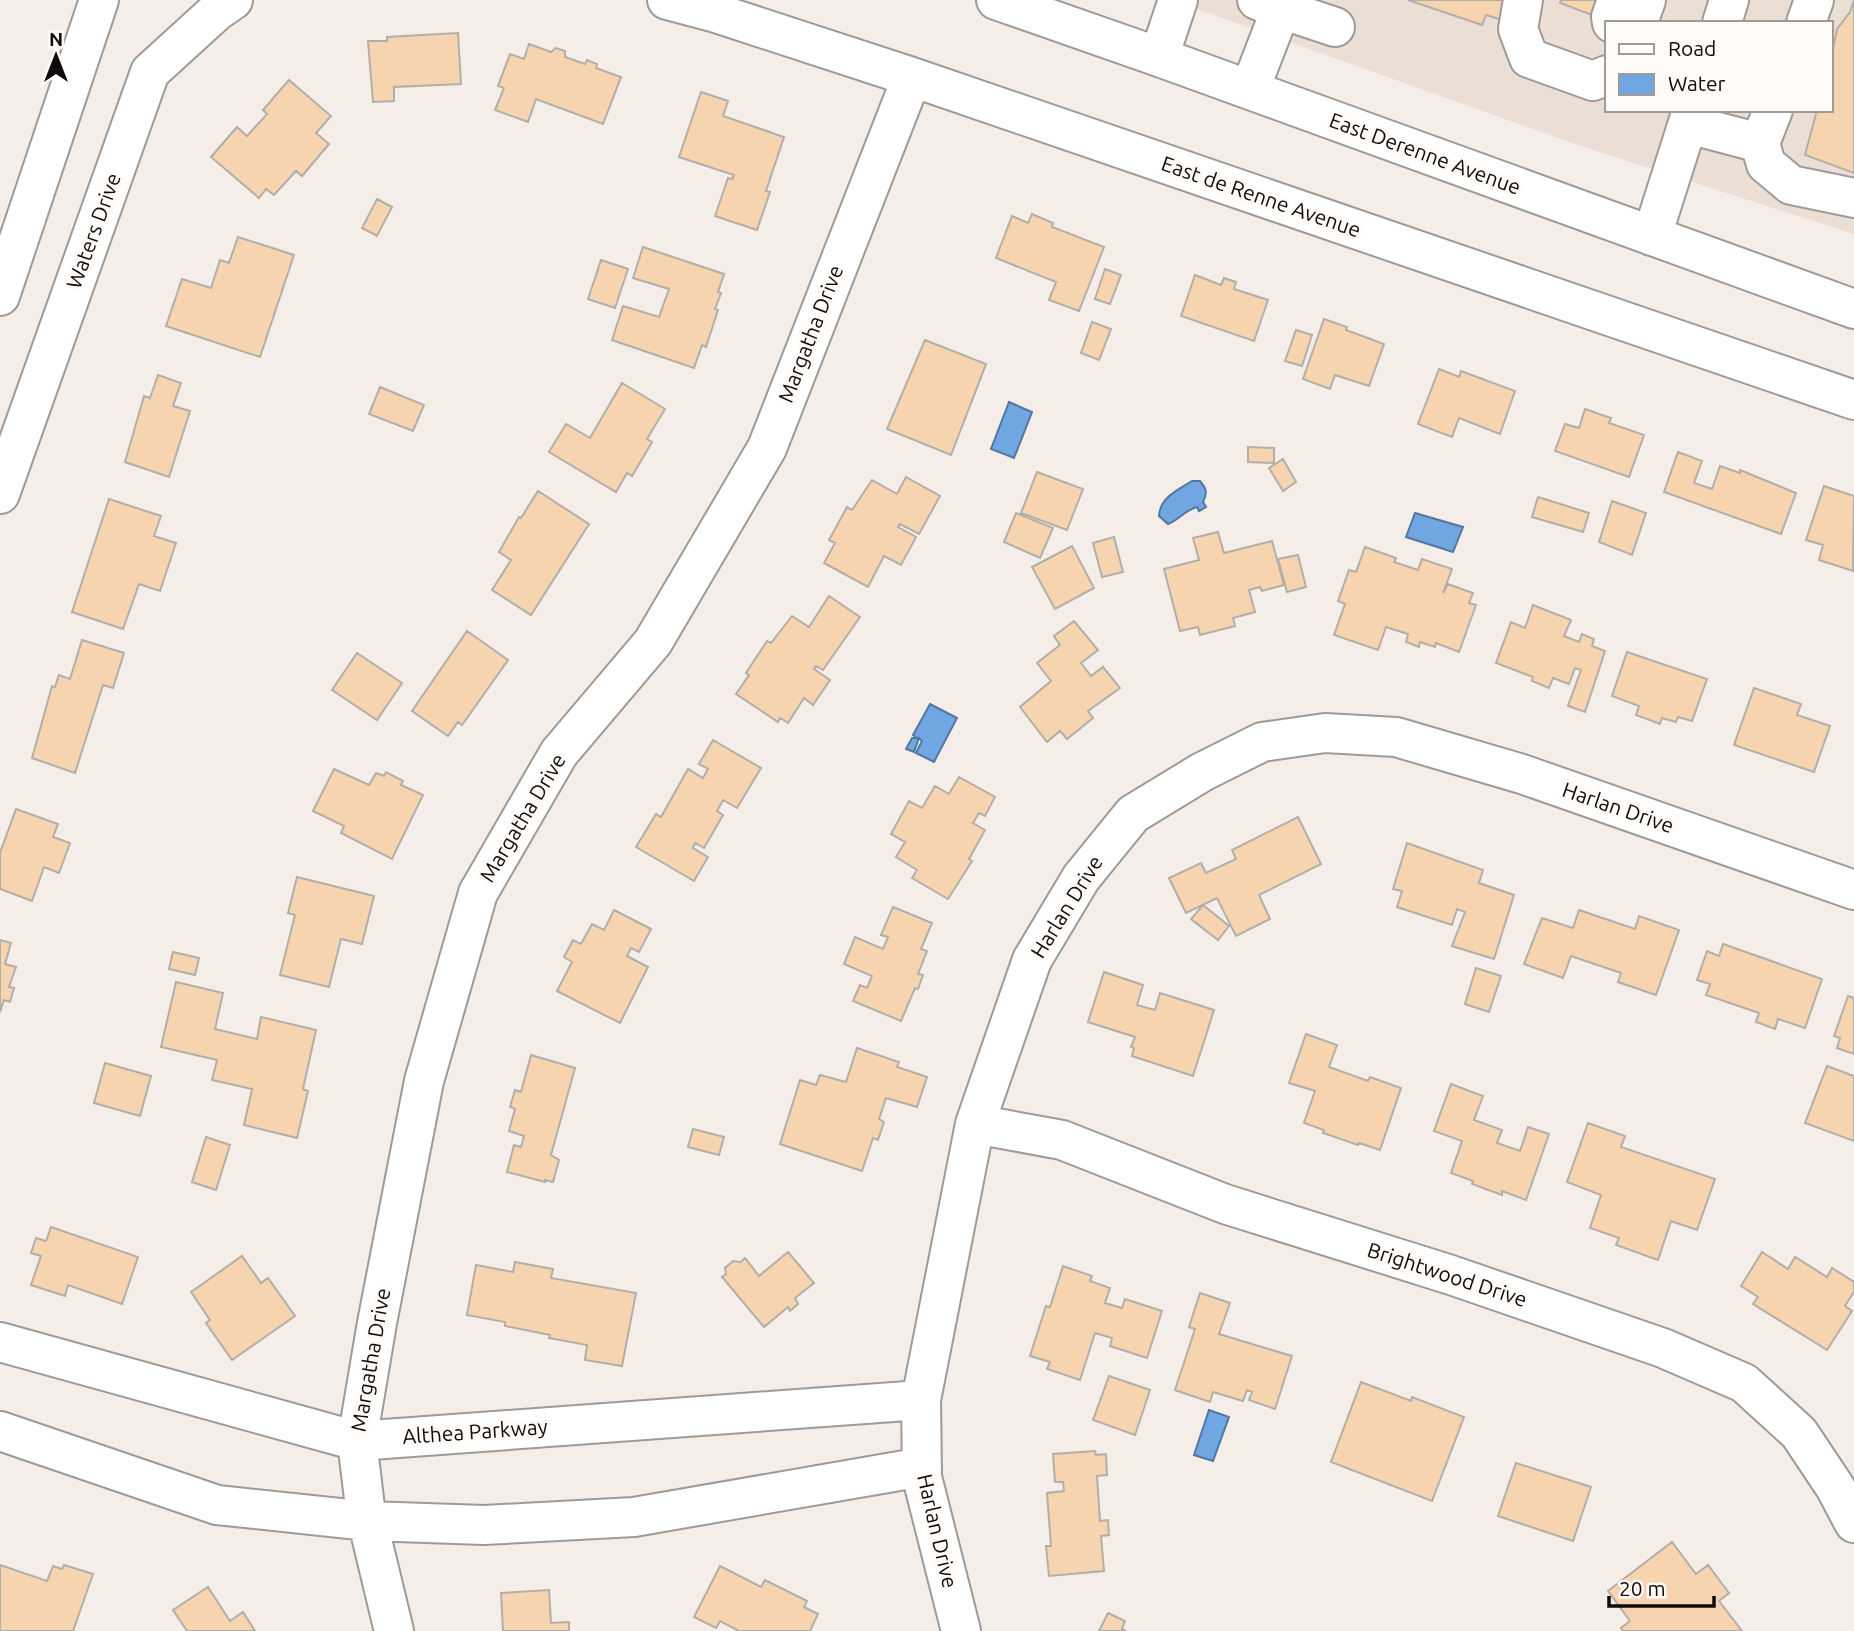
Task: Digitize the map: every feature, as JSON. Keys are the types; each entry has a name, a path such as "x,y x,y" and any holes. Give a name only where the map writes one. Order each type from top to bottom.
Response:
{"main road":[{"path":"0,296 99,0"},
{"name":"Waters Drive","path":"0,494 150,72 217,10 233,0"},
{"name":"East de Renne Avenue","path":"667,0 716,13 912,77 1854,400"},
{"name":"East Derenne Avenue","path":"996,0 1250,89 1854,309"},
{"path":"1159,57 1178,0"},
{"path":"1612,21 1617,0"},
{"path":"1639,21 1646,0"},
{"path":"1722,21 1729,0"},
{"path":"1807,21 1814,0"},
{"path":"1527,2 1518,29 1529,58 1593,81 1605,76"},
{"path":"1250,89 1269,4 1335,27"},
{"name":"Margatha Drive","path":"394,1631 368,1521 357,1441 424,1081 478,893 559,753 653,642 767,448 912,77"},
{"path":"1652,236 1690,117 1767,127 1766,164 1791,185 1854,198"},
{"name":"Harlan Drive","path":"961,1631 922,1477 921,1400 975,1124 1032,960 1081,878 1133,814 1202,772 1262,742 1325,733 1396,737 1522,774 1854,890"},
{"name":"Brightwood Drive","path":"975,1124 1062,1140 1225,1204 1451,1275 1663,1348 1744,1383 1799,1433 1835,1487 1854,1523"},
{"name":"Althea Parkway","path":"0,1342 357,1441 921,1400"},
{"path":"0,1431 217,1506 368,1521 484,1525 634,1517 922,1467"}],"shaded area":[{"path":"1172,0 1854,0 1854,234 1578,145"}],"water":[{"path":"1009,402 1032,412 1014,458 991,449"},
{"path":"1192,481 1200,481 1204,486 1206,493 1203,502 1206,507 1199,511 1197,507 1193,508 1168,524 1159,516 1160,509 1166,499"},
{"path":"1415,513 1463,527 1453,552 1406,537"},
{"path":"930,704 957,718 934,762 916,753 922,741 919,738 914,752 906,749 912,738 917,738 913,735"},
{"path":"1209,1410 1229,1417 1213,1461 1194,1455"}],"building":[{"path":"1408,0 1509,0 1502,20 1486,15 1482,25"},
{"path":"1561,0 1597,0 1592,15 1560,3"},
{"path":"1854,0 1854,173 1805,155 1816,112 1833,112 1833,49 1837,29 1850,12"},
{"path":"458,33 461,84 394,87 394,101 373,102 368,41 387,41 387,37"},
{"path":"529,44 551,52 556,48 565,51 565,57 585,64 587,60 597,64 596,68 621,77 603,124 536,99 528,122 495,110 504,88 498,86 510,54 524,59"},
{"path":"289,80 331,116 316,133 329,144 302,176 296,171 274,195 266,189 259,198 211,157 237,127 247,136 267,114 263,110"},
{"path":"701,92 728,101 723,116 784,137 766,191 770,192 757,230 715,216 728,178 732,179 734,175 679,157"},
{"path":"377,199 392,207 377,236 362,228"},
{"path":"1032,214 1053,223 1052,227 1104,247 1079,311 1049,300 1056,282 996,258 1012,216 1028,223"},
{"path":"238,237 294,255 260,357 166,326 182,279 211,288 220,260 229,263"},
{"path":"643,247 724,274 715,309 718,310 706,347 702,345 694,368 612,340 623,306 659,317 669,289 633,278"},
{"path":"601,260 628,269 615,308 588,299"},
{"path":"1105,269 1121,275 1110,304 1095,299"},
{"path":"1195,275 1221,285 1224,278 1236,282 1234,289 1268,300 1254,341 1181,316"},
{"path":"1324,319 1384,344 1369,386 1335,375 1330,389 1303,379"},
{"path":"1092,322 1111,329 1099,360 1081,353"},
{"path":"1296,330 1312,335 1302,366 1285,361"},
{"path":"925,340 986,364 951,455 887,429"},
{"path":"1439,369 1459,377 1461,371 1515,391 1500,434 1459,418 1452,437 1418,424"},
{"path":"158,375 181,383 173,406 190,411 169,477 125,462 144,396 150,398"},
{"path":"622,383 665,409 647,439 652,442 632,476 627,473 616,492 549,452 566,424 590,438"},
{"path":"380,387 424,405 413,431 369,414"},
{"path":"1585,409 1611,418 1609,423 1644,435 1629,477 1555,451 1565,424 1579,428"},
{"path":"1248,447 1274,448 1274,463 1248,462"},
{"path":"1678,452 1702,461 1694,483 1712,489 1720,466 1740,473 1740,470 1796,493 1781,534 1664,492"},
{"path":"1283,459 1296,482 1283,491 1269,468"},
{"path":"1037,472 1083,489 1067,530 1021,513"},
{"path":"906,477 940,496 919,534 900,524 898,527 916,537 901,565 884,556 868,587 824,563 835,543 829,540 847,507 852,510 872,480 897,494"},
{"path":"1824,486 1854,496 1853,571 1819,560 1823,545 1806,540"},
{"path":"538,491 589,524 531,615 492,590 511,560 499,552"},
{"path":"1538,497 1589,513 1583,532 1532,517"},
{"path":"109,499 161,516 154,536 176,543 160,591 139,584 123,629 72,612"},
{"path":"1612,501 1646,513 1632,555 1599,542"},
{"path":"1016,513 1053,528 1040,558 1004,542"},
{"path":"1218,532 1224,553 1272,541 1284,585 1262,591 1260,587 1249,590 1255,612 1233,618 1235,626 1200,635 1198,627 1180,631 1164,569 1199,560 1193,538"},
{"path":"1114,537 1123,572 1102,577 1093,543"},
{"path":"1072,546 1094,588 1055,609 1032,567"},
{"path":"1365,547 1396,558 1394,562 1418,570 1422,559 1452,569 1443,593 1448,584 1473,593 1469,603 1476,605 1459,652 1436,643 1435,647 1420,642 1419,647 1406,642 1408,634 1386,627 1378,650 1334,635 1345,604 1338,601 1349,570 1356,572"},
{"path":"1298,555 1306,587 1287,592 1278,559"},
{"path":"829,596 860,617 823,670 816,666 814,669 830,680 813,705 804,698 788,723 780,718 778,722 736,694 767,641 771,643 792,616 809,627"},
{"path":"1533,605 1571,620 1564,636 1579,642 1582,634 1594,639 1592,646 1605,651 1585,712 1568,706 1581,670 1575,668 1569,684 1553,678 1549,688 1532,681 1533,677 1496,663 1511,622 1525,628"},
{"path":"1074,621 1098,650 1081,663 1091,676 1103,667 1120,688 1088,711 1093,718 1067,739 1060,731 1047,742 1020,707 1051,681 1037,663 1060,645 1054,636"},
{"path":"467,631 508,660 462,725 458,722 448,736 412,711"},
{"path":"82,640 124,653 113,688 103,685 75,773 32,758 52,686 55,687 59,675 70,679"},
{"path":"1627,652 1707,679 1692,721 1678,717 1676,722 1662,718 1660,724 1636,715 1639,706 1612,696"},
{"path":"357,653 402,683 377,720 332,690"},
{"path":"1754,688 1801,704 1797,715 1830,726 1814,772 1734,745"},
{"path":"713,740 761,768 737,808 723,800 717,811 723,815 704,848 695,843 693,848 708,857 694,881 636,847 656,814 661,817 688,769 703,778 708,769 699,764"},
{"path":"334,769 369,785 376,773 384,776 386,772 403,781 401,785 423,795 392,859 341,833 344,826 313,811"},
{"path":"959,777 995,797 985,816 979,813 973,823 985,830 969,859 972,861 948,899 912,878 917,870 896,857 905,842 891,834 909,801 922,808 935,786 949,794"},
{"path":"16,809 58,824 53,837 70,843 59,873 44,867 32,901 0,889 0,853"},
{"path":"1298,817 1321,864 1259,895 1270,919 1236,936 1217,898 1186,913 1169,878 1201,863 1206,873 1236,859 1232,850"},
{"path":"1407,843 1483,870 1479,883 1514,895 1494,959 1452,946 1465,912 1457,909 1452,925 1397,907 1402,891 1393,889"},
{"path":"297,877 374,896 362,944 341,939 329,987 280,975 295,915 288,913"},
{"path":"1203,905 1229,926 1218,940 1191,919"},
{"path":"893,907 932,923 921,949 927,951 918,974 923,975 901,1021 853,1001 860,985 867,988 872,976 844,964 855,937 883,949 888,937 881,935"},
{"path":"614,910 651,929 639,952 631,948 627,956 648,967 620,1023 557,991 572,962 564,957 573,940 581,944 592,924 604,930"},
{"path":"1579,910 1635,929 1639,916 1679,930 1656,995 1618,982 1621,973 1571,956 1563,978 1524,964 1542,918 1573,928"},
{"path":"0,940 11,943 5,964 16,967 9,987 14,988 10,1002 4,1000 0,1012"},
{"path":"1723,944 1822,979 1805,1028 1778,1019 1775,1029 1756,1022 1759,1013 1706,995 1710,984 1697,980 1707,951 1719,956"},
{"path":"173,952 199,958 195,975 169,969"},
{"path":"1476,968 1501,976 1489,1012 1465,1004"},
{"path":"1104,972 1143,985 1137,1005 1155,1010 1160,993 1214,1010 1193,1076 1132,1056 1134,1048 1131,1047 1135,1037 1088,1022"},
{"path":"176,982 223,993 215,1029 257,1039 261,1017 316,1030 303,1089 308,1091 297,1138 244,1125 252,1089 212,1080 217,1060 161,1047"},
{"path":"1848,996 1854,998 1854,1054 1837,1048 1840,1038 1834,1036"},
{"path":"1306,1034 1337,1045 1329,1067 1368,1081 1370,1077 1401,1088 1380,1150 1323,1133 1324,1130 1304,1123 1315,1091 1289,1083"},
{"path":"857,1048 899,1062 897,1067 927,1077 917,1107 886,1098 879,1119 884,1122 878,1140 873,1138 862,1171 780,1144 800,1080 816,1085 820,1075 846,1082"},
{"path":"531,1055 575,1068 551,1155 559,1160 553,1182 507,1172 514,1145 521,1147 524,1136 509,1131 515,1109 510,1107 515,1090 521,1092"},
{"path":"105,1063 151,1076 140,1116 94,1103"},
{"path":"1827,1066 1854,1076 1854,1141 1805,1123"},
{"path":"1451,1084 1483,1096 1474,1120 1502,1130 1497,1143 1520,1151 1528,1127 1549,1134 1526,1200 1502,1191 1502,1195 1451,1173 1462,1141 1434,1131"},
{"path":"1588,1123 1625,1136 1621,1147 1715,1179 1697,1230 1671,1221 1658,1260 1616,1245 1619,1238 1590,1228 1601,1195 1567,1182"},
{"path":"693,1129 724,1137 719,1155 688,1147"},
{"path":"206,1137 230,1145 216,1190 192,1182"},
{"path":"51,1227 138,1257 122,1304 68,1285 65,1296 31,1285 41,1256 31,1253 36,1238 46,1241"},
{"path":"788,1252 814,1283 795,1298 798,1304 790,1311 788,1307 764,1327 722,1277 726,1274 725,1268 733,1261 741,1262 745,1258 759,1276"},
{"path":"1762,1252 1788,1269 1795,1257 1827,1277 1832,1268 1854,1282 1854,1292 1845,1306 1852,1311 1827,1350 1753,1304 1758,1297 1741,1286"},
{"path":"242,1256 261,1283 268,1278 295,1316 232,1360 206,1323 210,1320 191,1292"},
{"path":"515,1262 553,1269 551,1278 636,1293 622,1366 585,1360 587,1345 505,1326 505,1322 467,1315 476,1265 513,1272"},
{"path":"1063,1266 1092,1276 1090,1281 1110,1288 1105,1303 1122,1308 1125,1299 1162,1311 1147,1358 1110,1346 1112,1338 1095,1333 1080,1380 1047,1369 1050,1362 1030,1356 1046,1306 1050,1307"},
{"path":"1200,1293 1230,1303 1219,1334 1292,1356 1275,1409 1249,1400 1252,1392 1247,1390 1243,1401 1213,1392 1210,1402 1175,1390 1195,1329 1189,1327"},
{"path":"1109,1376 1150,1390 1135,1435 1093,1420"},
{"path":"1361,1382 1411,1401 1412,1397 1464,1417 1432,1501 1331,1462"},
{"path":"1095,1451 1096,1455 1106,1454 1107,1475 1097,1476 1100,1521 1108,1520 1109,1535 1101,1536 1104,1571 1049,1576 1046,1546 1051,1546 1047,1493 1064,1491 1063,1482 1055,1482 1053,1454"},
{"path":"1516,1463 1591,1487 1573,1541 1498,1516"},
{"path":"1672,1542 1696,1574 1708,1565 1729,1593 1719,1601 1742,1631 1623,1631 1621,1628 1630,1621 1608,1591"},
{"path":"0,1565 47,1581 53,1566 62,1569 64,1565 93,1574 73,1631 0,1631"},
{"path":"720,1566 761,1587 765,1580 807,1601 804,1607 818,1614 810,1631 739,1631 720,1621 716,1628 694,1617"},
{"path":"208,1587 230,1621 243,1612 255,1631 187,1631 173,1610"},
{"path":"549,1590 551,1623 569,1622 569,1631 503,1631 501,1593"},
{"path":"1108,1613 1125,1621 1122,1629 1126,1631 1099,1631"}]}
